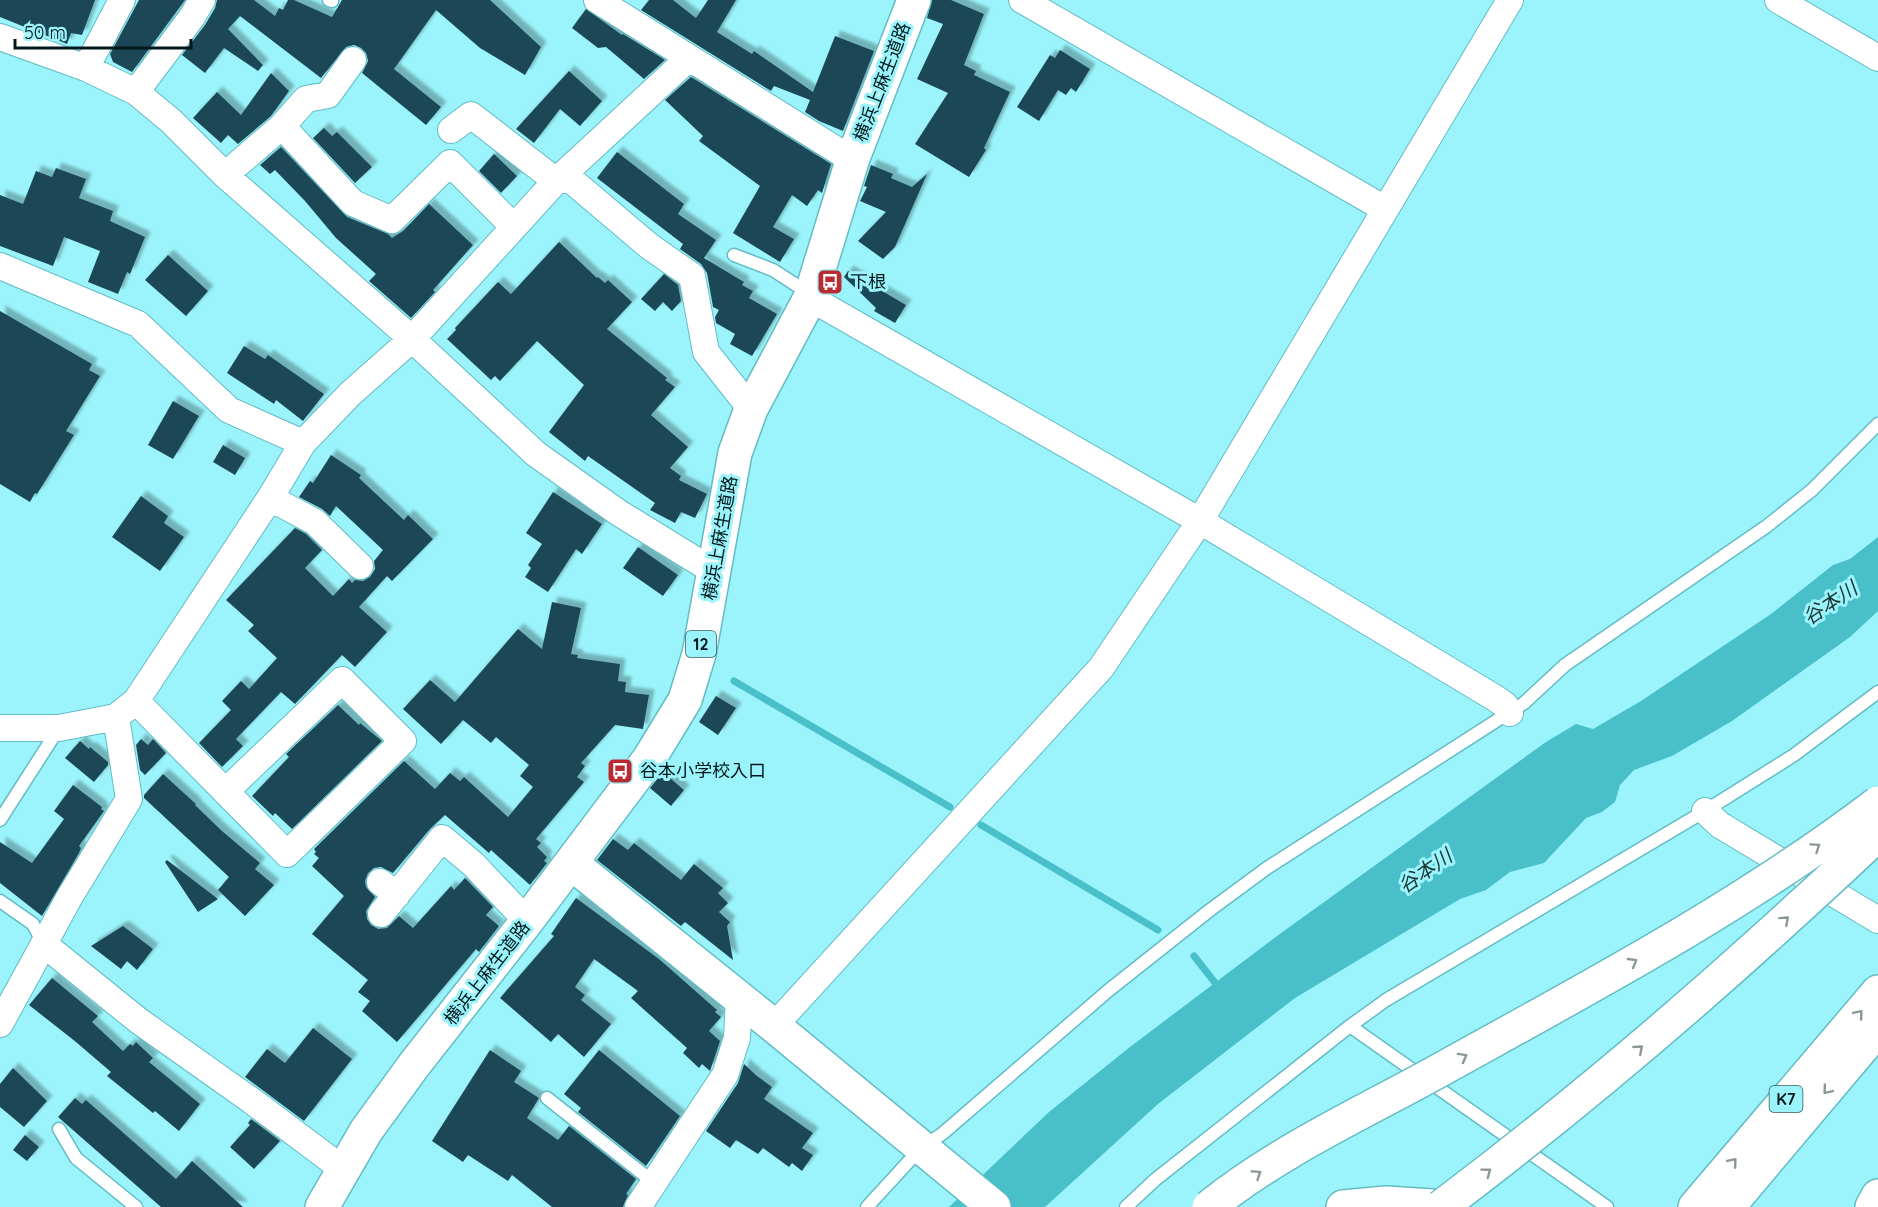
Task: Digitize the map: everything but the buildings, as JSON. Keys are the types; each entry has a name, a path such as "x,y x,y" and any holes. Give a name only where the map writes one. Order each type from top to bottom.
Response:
{"main road":[{"name":"横浜上麻生道路","path":"322,1207 366,1131 407,1074 527,921 649,759 685,700 699,654 735,453 751,409 810,296 853,158 914,0"},
{"path":"1209,1207 1296,1148 1587,989 1674,938 1766,881 1878,803"},
{"path":"1441,1207 1509,1156 1614,1070 1729,971 1878,834"},
{"path":"571,863 739,997 994,1207"},
{"name":"K7","path":"1695,1207 1878,992"},
{"name":"K7","path":"1728,1207 1878,1029"},
{"path":"1872,1207 1878,1196"},
{"path":"1343,1207 1386,1203 1448,1207"}],"street":[{"path":"86,68 122,0"},
{"path":"136,92 202,0"},
{"path":"597,0 843,154 853,158"},
{"path":"1022,0 1385,209"},
{"path":"774,1026 1101,668 1200,521 1510,0"},
{"path":"1778,0 1878,58"},
{"path":"0,37 86,68 136,92 171,121 225,175 412,339 536,454 619,513 715,572"},
{"path":"0,728 59,728 116,717 136,700 270,498 303,443 350,394 412,339 556,181 688,58"},
{"path":"225,175 282,126 306,99 328,95 352,60"},
{"path":"451,130 471,115 556,181 570,179 649,246 693,276 706,352 751,409"},
{"path":"282,126 353,203 392,220 450,164 514,227"},
{"path":"0,266 138,324 229,410 303,443"},
{"path":"810,296 1200,521 1495,698 1505,705 1510,713"},
{"path":"270,498 315,522 360,566"},
{"path":"136,700 287,854 403,741 342,680 226,791"},
{"path":"0,1024 69,898 129,799 116,717"},
{"path":"1705,812 1720,825 1878,920"},
{"path":"386,897 442,838 474,865 527,921"},
{"path":"45,945 139,1021 344,1170"},
{"path":"638,1207 652,1182 725,1075 737,1038 739,997"}],"lane":[{"path":"734,255 773,270 810,296"},
{"path":"867,1207 942,1134 1109,990 1210,910 1267,868 1524,703 1565,665 1767,526 1812,490 1878,424"},
{"path":"1126,1207 1156,1179 1386,1000 1705,812 1794,755 1878,692"},
{"path":"0,820 59,728"},
{"path":"0,901 33,924 45,945"},
{"path":"1350,1026 1608,1207"},
{"path":"547,1098 652,1182"},
{"path":"59,1129 76,1158 136,1207"}],"water":[{"name":"谷本川","path":"1878,537 1878,611 1850,637 1732,721 1672,756 1634,770 1620,785 1615,802 1602,812 1586,818 1544,863 1510,872 1486,890 1460,899 1295,998 1158,1104 1045,1207 949,1207 1049,1112 1130,1047 1277,936 1546,742 1576,724 1593,729 1641,701 1771,614 1833,565 1850,559"}],"waterway":[{"path":"734,681 950,807"},
{"path":"981,825 1158,930"},
{"path":"1194,956 1220,989"}],"place":[{"name":"下根","path":"830,282"},
{"name":"谷本小学校入口","path":"620,771"}]}
